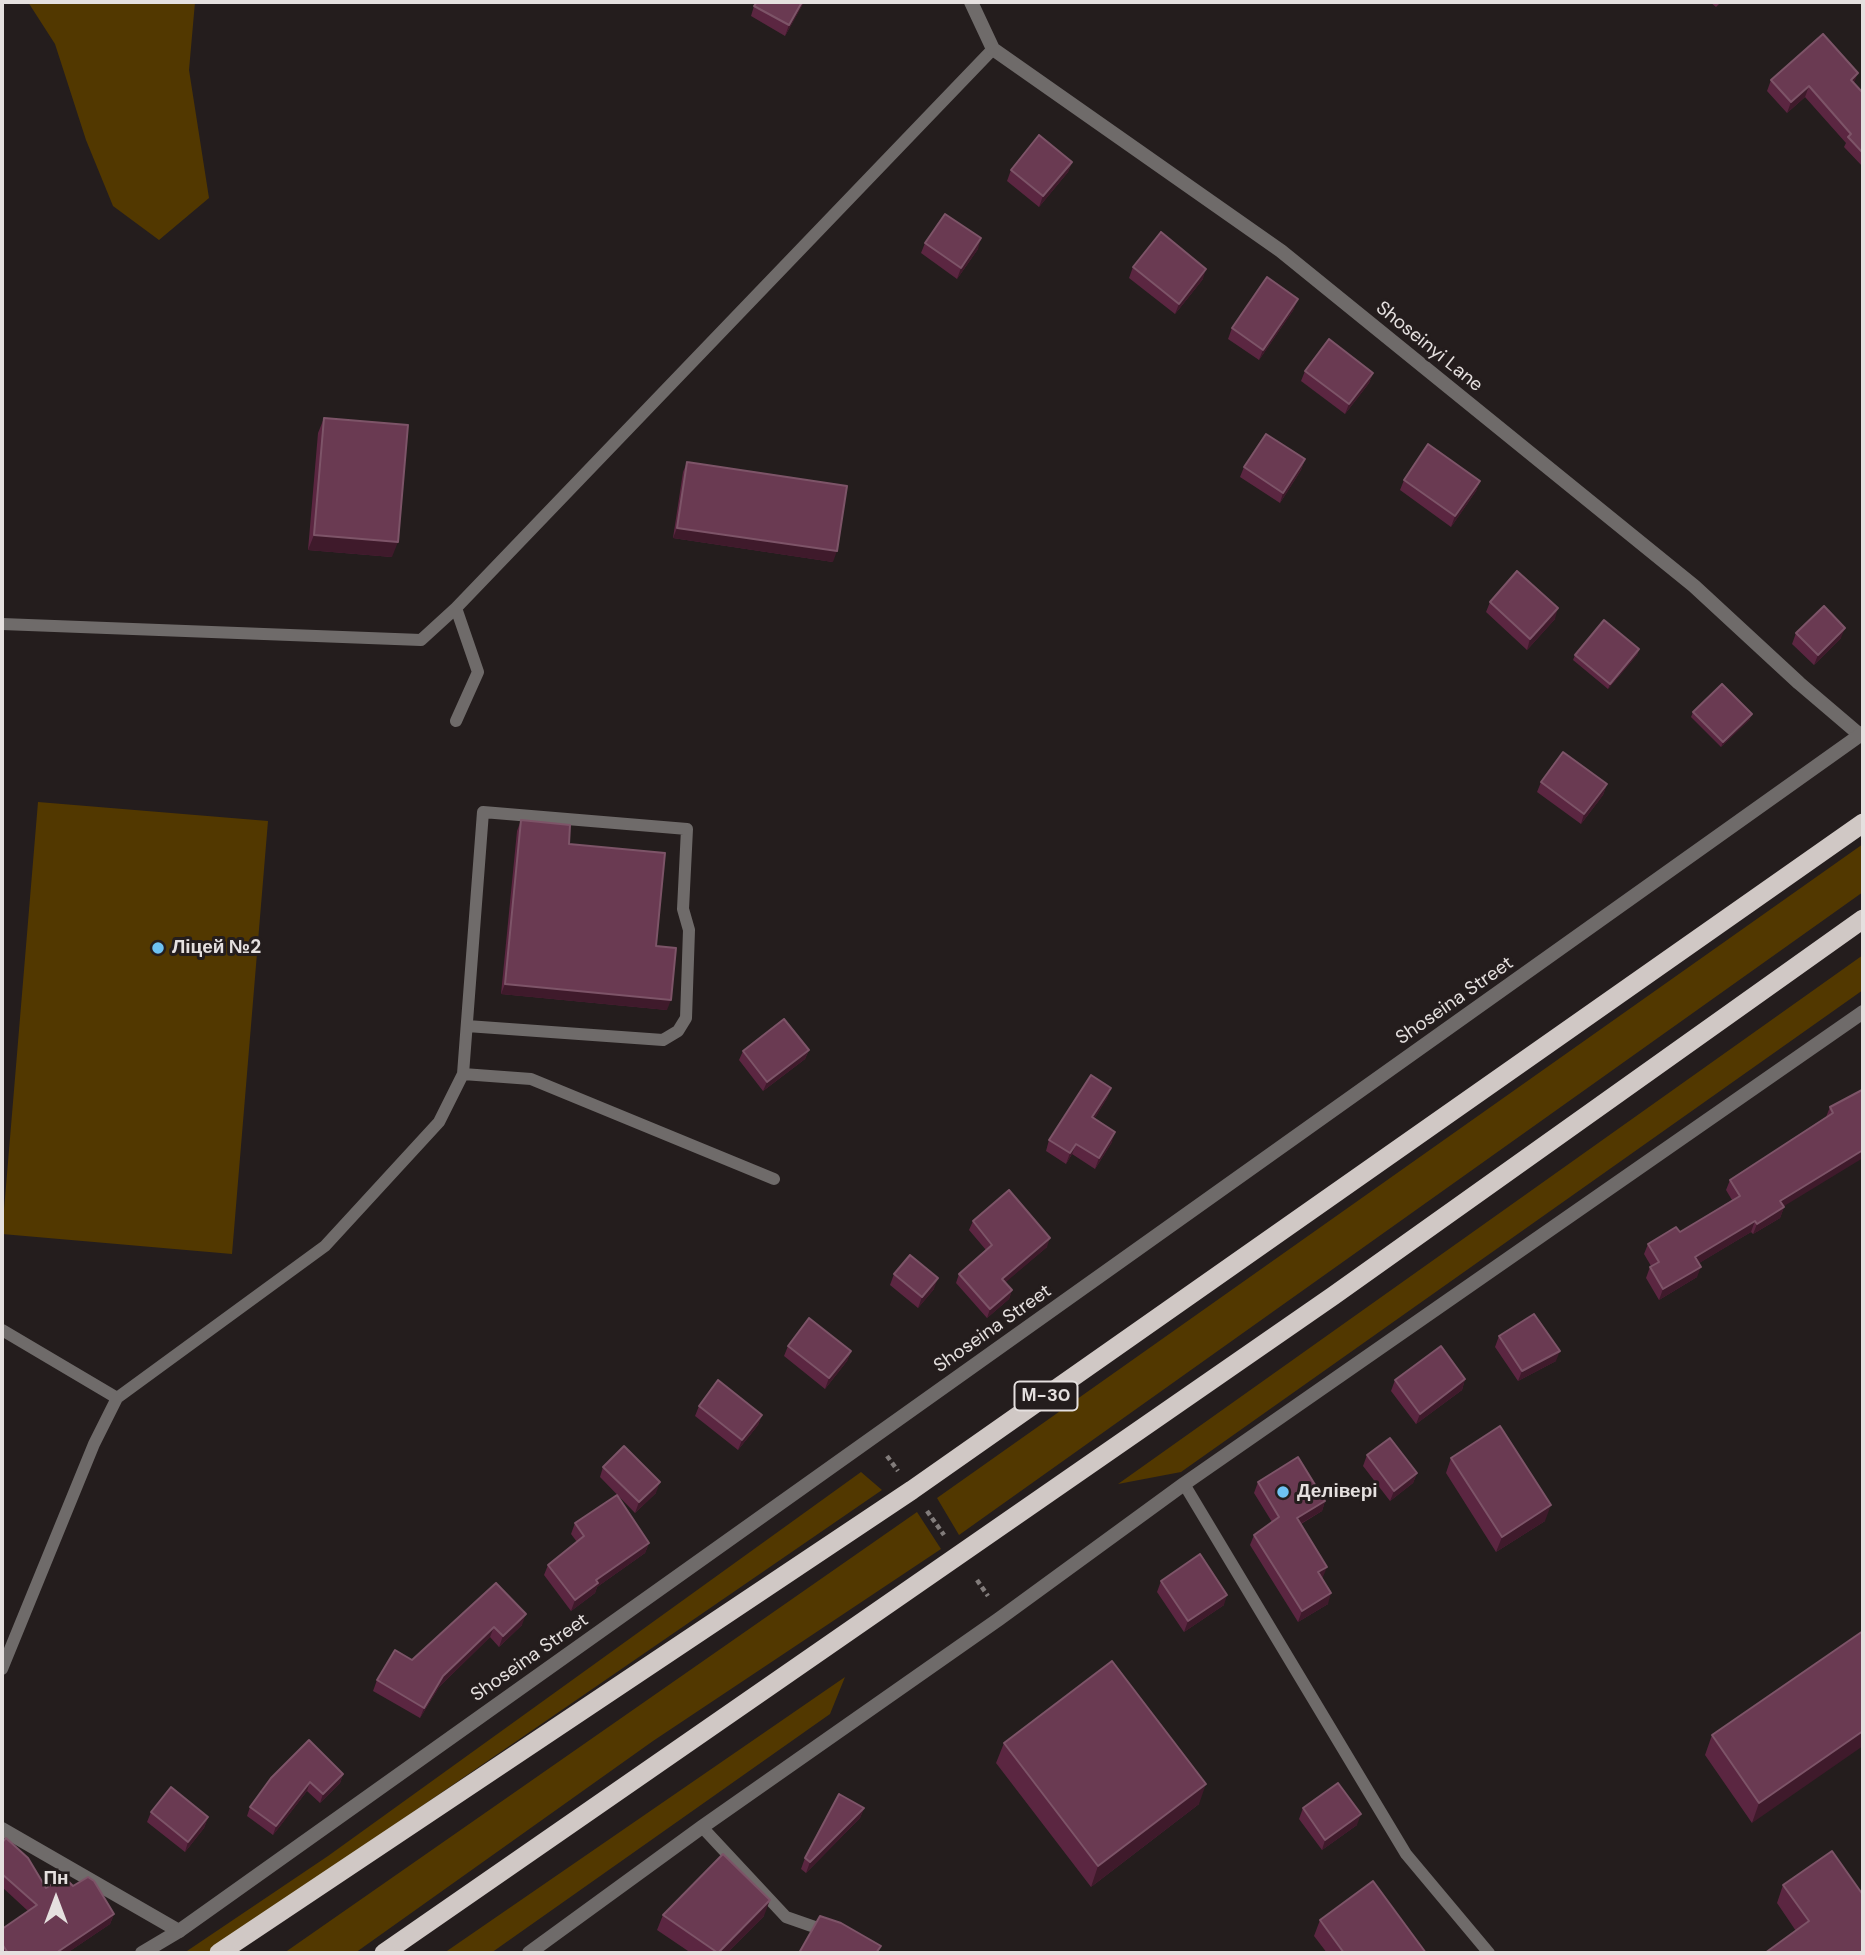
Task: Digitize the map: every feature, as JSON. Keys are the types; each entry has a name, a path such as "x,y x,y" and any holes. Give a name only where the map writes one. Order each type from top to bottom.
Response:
{"highway":[{"name":"М-30","path":"219,1953 912,1490 1863,823"},
{"path":"384,1953 1333,1296 1863,919"}],"street":[{"name":"Shoseinyi Lane","path":"971,2 993,49 1282,251 1694,586 1799,683 1862,734"},
{"name":"Shoseina Street","path":"142,1953 179,1931 1862,734"},
{"path":"529,1953 1184,1485 1863,1012"},
{"path":"2,1829 179,1931"}],"lane":[{"path":"2,624 421,640 456,608 993,49"},
{"path":"456,608 478,672 456,721"},
{"path":"2,1669 94,1444 117,1398 325,1246 439,1122 463,1074 483,813 687,829 683,909 689,930 686,1018 678,1031 663,1040 467,1026"},
{"path":"463,1074 531,1079 774,1179"},
{"path":"2,1330 117,1398"},
{"path":"1184,1485 1406,1854 1489,1953"},
{"path":"702,1827 786,1917 842,1937"}],"path":[{"path":"884,1453 898,1471"},
{"path":"925,1507 947,1539"},
{"path":"977,1580 988,1596"}],"shaded area":[{"path":"28,2 195,2 189,70 209,198 159,240 113,206 86,140 55,44"},
{"path":"38,802 268,821 232,1254 2,1234"},
{"path":"1863,844 1863,892 959,1535 937,1498"},
{"path":"1863,955 1863,990 1181,1472 1118,1484"},
{"path":"861,1472 882,1490 208,1953 184,1953 328,1856"},
{"path":"917,1512 941,1549 653,1741 355,1953 284,1953"},
{"path":"845,1677 830,1714 491,1953 444,1953"}],"building":[{"path":"757,2 802,2 789,25 754,6"},
{"path":"1823,34 1858,73 1851,80 1863,93 1863,153 1848,137 1851,134 1809,86 1791,102 1771,80"},
{"path":"1039,135 1072,162 1043,196 1011,170"},
{"path":"945,214 981,238 961,268 925,243"},
{"path":"1161,232 1206,269 1179,304 1133,267"},
{"path":"1267,277 1298,299 1263,350 1232,328"},
{"path":"1329,339 1373,373 1349,404 1305,371"},
{"path":"324,418 408,425 398,542 314,535"},
{"path":"1266,434 1305,459 1283,493 1244,467"},
{"path":"1428,444 1480,481 1455,516 1404,480"},
{"path":"687,462 847,486 837,551 677,528"},
{"path":"1517,571 1558,608 1530,639 1490,602"},
{"path":"1824,606 1845,628 1818,655 1796,633"},
{"path":"1604,620 1639,649 1610,684 1575,655"},
{"path":"1722,684 1752,714 1723,742 1693,712"},
{"path":"1563,752 1607,784 1584,814 1541,782"},
{"path":"521,820 570,825 569,844 665,853 656,946 676,948 671,1000 505,984"},
{"path":"784,1019 809,1050 767,1082 743,1051"},
{"path":"1091,1075 1111,1088 1092,1117 1115,1132 1099,1158 1076,1144 1070,1153 1049,1140"},
{"path":"1862,1090 1863,1150 1780,1201 1784,1207 1695,1257 1701,1267 1663,1289 1650,1267 1659,1262 1648,1244 1676,1227 1680,1232 1740,1196 1730,1180 1833,1113 1830,1107"},
{"path":"1009,1190 1050,1238 1002,1279 1012,1290 990,1309 959,1274 992,1245 973,1221"},
{"path":"910,1255 938,1278 922,1297 894,1274"},
{"path":"1534,1314 1560,1351 1522,1371 1499,1336"},
{"path":"809,1318 851,1351 829,1378 788,1346"},
{"path":"1441,1346 1465,1379 1420,1414 1395,1380"},
{"path":"718,1380 762,1415 742,1440 699,1406"},
{"path":"1500,1426 1551,1505 1502,1537 1451,1458"},
{"path":"1390,1438 1417,1473 1394,1491 1367,1455"},
{"path":"624,1446 660,1482 639,1502 603,1467"},
{"path":"1298,1457 1325,1501 1297,1518 1327,1567 1318,1572 1331,1593 1302,1611 1254,1535 1279,1517 1258,1482"},
{"path":"617,1495 649,1543 596,1580 598,1583 575,1600 548,1565 584,1536 575,1523"},
{"path":"1200,1554 1227,1595 1188,1621 1161,1581"},
{"path":"496,1583 526,1614 503,1636 494,1627 443,1676 424,1708 377,1680 395,1650 412,1660"},
{"path":"1863,1631 1863,1731 1759,1803 1712,1735"},
{"path":"1112,1661 1206,1784 1098,1866 1004,1743"},
{"path":"309,1740 343,1774 323,1794 310,1782 276,1826 250,1807 271,1778"},
{"path":"1338,1783 1361,1814 1325,1840 1303,1808"},
{"path":"171,1787 208,1817 188,1842 151,1812"},
{"path":"839,1794 864,1808 810,1862 805,1858"},
{"path":"6,1838 28,1858 46,1888 64,1877 73,1886 88,1877 94,1881 114,1914 56,1953 8,1953 2,1944 2,1929 37,1905 2,1874 2,1843"},
{"path":"1832,1851 1863,1895 1863,1953 1765,1953 1809,1921 1783,1885"},
{"path":"723,1854 770,1900 718,1953 663,1915"},
{"path":"1373,1881 1426,1953 1344,1953 1320,1920"},
{"path":"820,1916 841,1923 881,1946 876,1953 799,1953"}],"place":[{"name":"Ліцей №2","path":"158,948"},
{"name":"Делівері","path":"1283,1492"}]}
